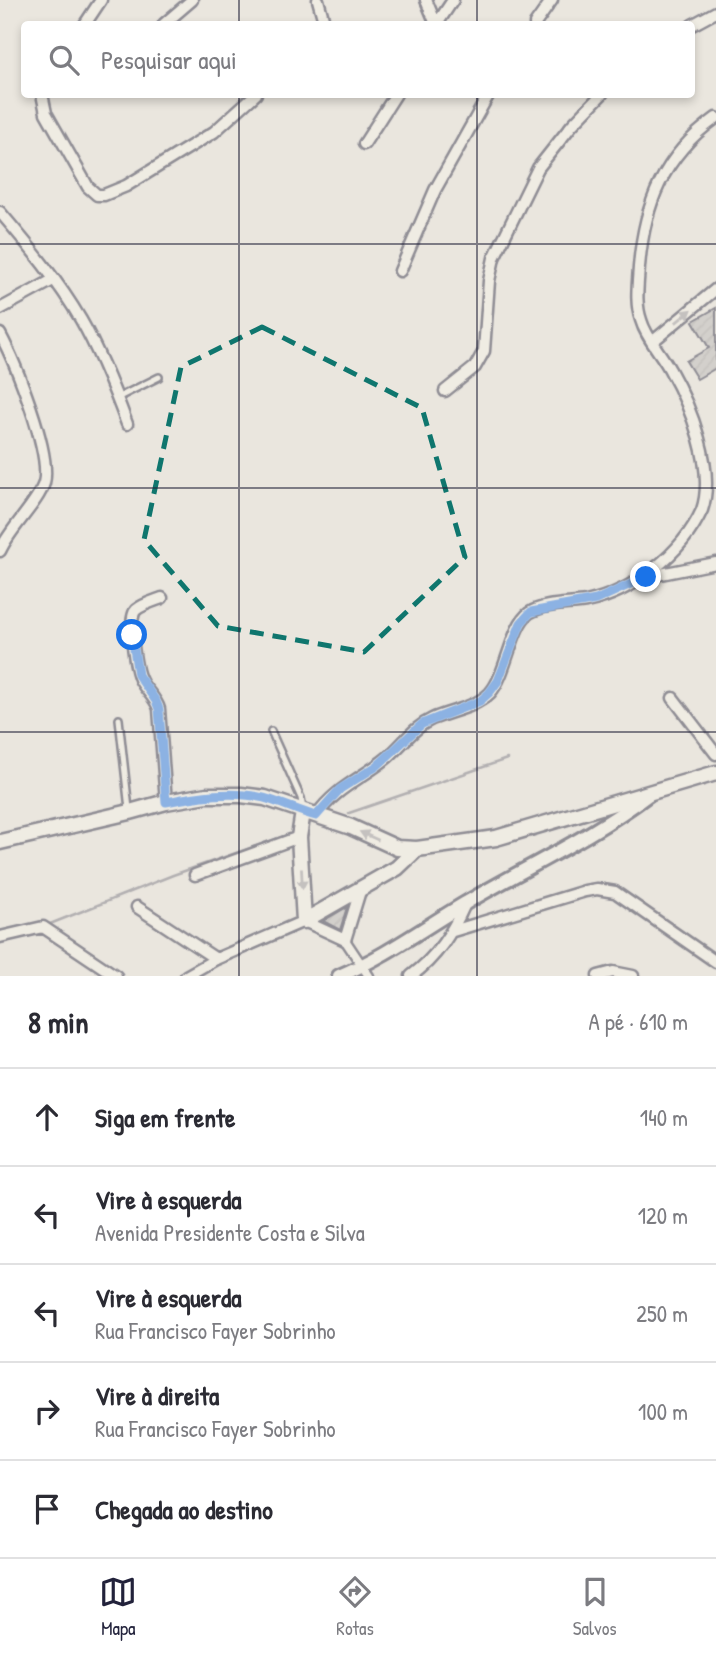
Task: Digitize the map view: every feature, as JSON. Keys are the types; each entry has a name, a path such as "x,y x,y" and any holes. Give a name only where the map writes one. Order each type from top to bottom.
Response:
{"main road":[{"path":"0,842 166,802 207,795 241,795 265,798 341,824 397,848 417,849 496,838 716,773"},
{"path":"310,814 299,837 304,921 397,868 417,849"},
{"path":"299,837 314,827 341,824"},
{"path":"397,848 400,858 397,868"}],"street":[{"path":"87,21 101,0"},
{"path":"168,21 192,0"},
{"path":"318,0 322,21"},
{"path":"426,0 436,21"},
{"path":"439,21 453,0"},
{"path":"536,21 550,0"},
{"path":"695,23 716,12"},
{"path":"44,98 46,113 88,187 97,195 104,195 126,186 214,132 252,98"},
{"path":"364,144 393,98"},
{"path":"400,271 435,190 487,98"},
{"path":"445,391 475,367 484,351 489,281 494,258 538,168 572,125 598,98"},
{"path":"646,577 674,549 701,512 707,498 708,479 694,422 670,369 641,321 637,299 641,241 648,209 657,186 689,142 716,118"},
{"path":"0,212 81,320 127,424"},
{"path":"0,309 53,280"},
{"path":"652,342 716,289"},
{"path":"0,334 12,358 34,422 45,469 44,483 36,498 7,535 0,551"},
{"path":"310,814 340,789 377,766 422,724 480,701 489,693 498,681 521,623 531,612 596,600 646,577 716,563"},
{"path":"162,598 137,609 131,626 138,675 159,709 166,802"},
{"path":"673,698 716,754"},
{"path":"338,976 366,971 465,904 589,835 653,791"},
{"path":"589,835 594,823 595,809"},
{"path":"195,875 299,837"},
{"path":"453,931 585,891 606,889 627,899 671,933 716,962"},
{"path":"345,940 360,891"},
{"path":"411,976 431,959 453,931 465,904"},
{"path":"138,907 216,959"},
{"path":"187,976 216,959 304,921 345,940 366,971"},
{"path":"0,937 45,929 116,976"},
{"path":"598,976 613,972 633,976"}],"lane":[{"path":"117,398 159,377"},
{"path":"119,719 130,812"},
{"path":"271,731 310,814"}],"highlighted area":[{"path":"262,327 422,408 465,557 364,652 218,626 144,540 181,367"}],"building":[{"path":"716,308 716,368 697,379 686,361 709,348 693,321"},
{"path":"347,907 340,930 323,921"}],"waterway":[{"path":"349,813 507,759"},
{"path":"45,926 173,875 287,835"}],"route":[{"path":"132,635 138,675 159,709 166,802 207,795 241,795 265,798 316,816 340,789 391,755 422,724 480,701 489,693 498,681 521,623 531,612 596,600 646,577"}]}
